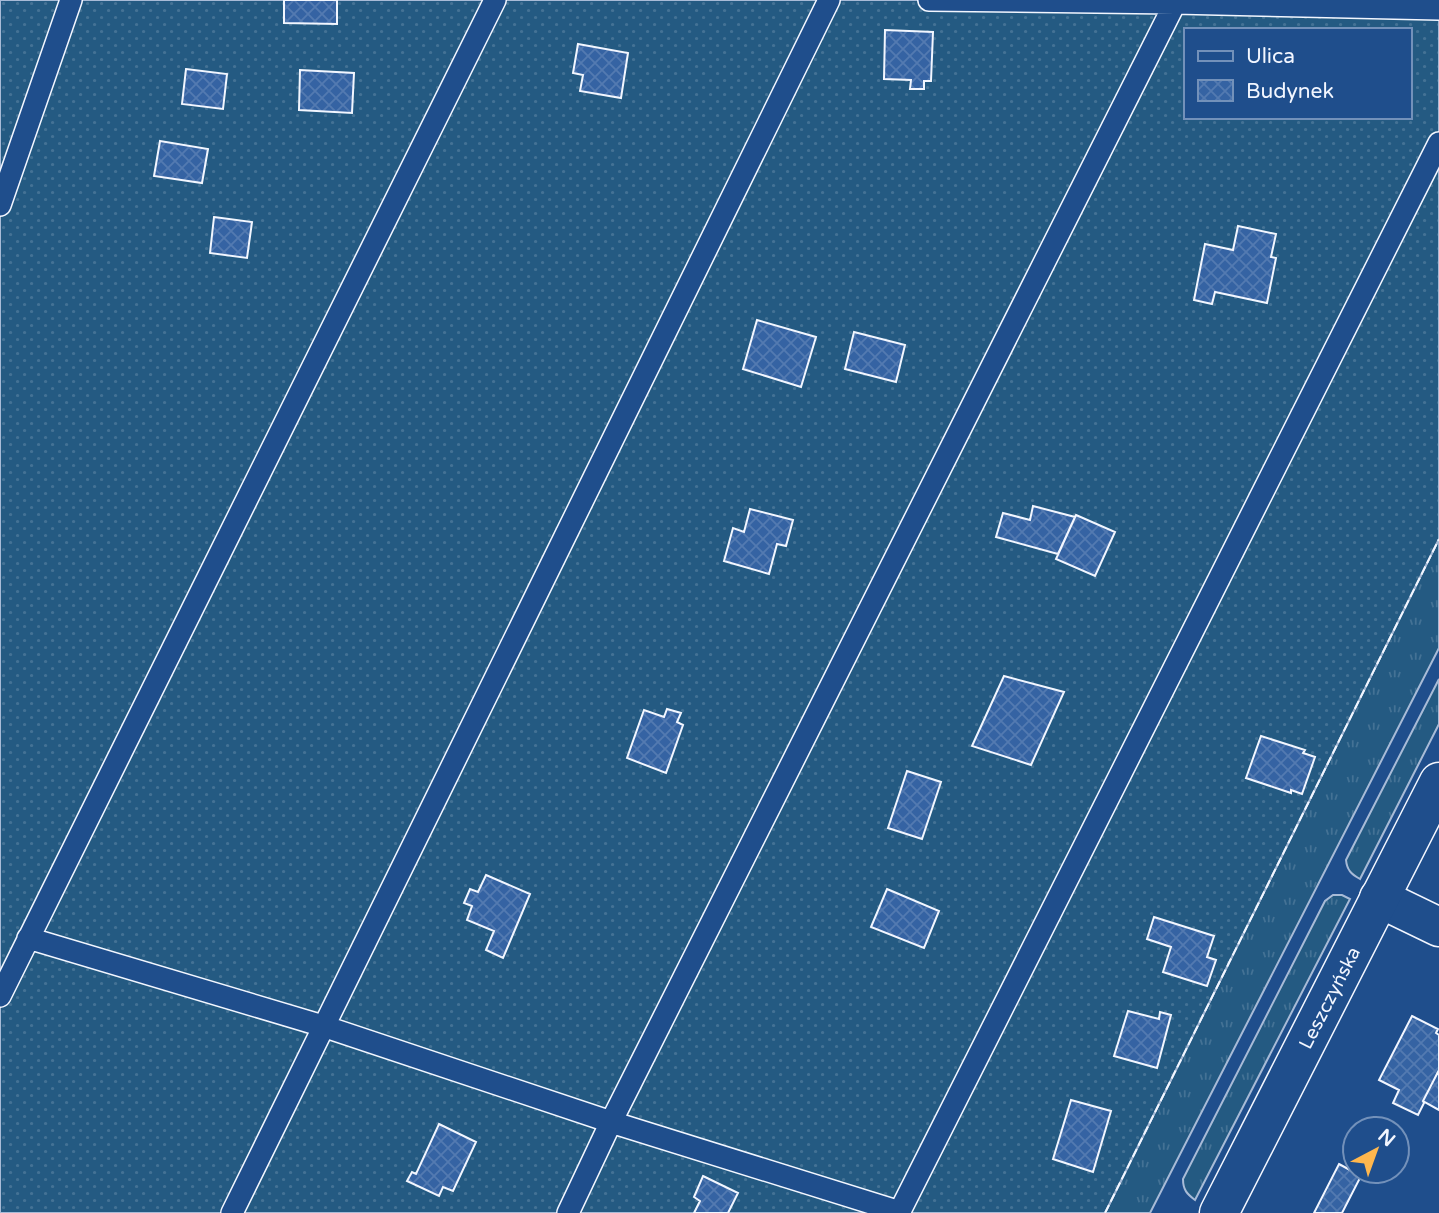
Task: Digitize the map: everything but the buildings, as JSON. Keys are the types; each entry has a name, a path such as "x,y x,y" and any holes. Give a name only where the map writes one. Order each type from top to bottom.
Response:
{"street":[{"name":"Leszczyńska","path":"1219,1213 1439,782"},
{"path":"1379,898 1439,928"}],"lane":[{"path":"0,205 71,0"},
{"path":"0,996 495,0"},
{"path":"232,1213 829,0"},
{"path":"929,0 1439,9"},
{"path":"568,1213 611,1122 1175,3"},
{"path":"28,938 323,1026 611,1122 899,1212 1439,143"}],"green space":[{"path":"0,0 1439,0 1439,539 1105,1213 0,1213"},
{"path":"1439,539 1439,648 1150,1213 1105,1213"},
{"path":"1439,679 1439,724 1360,879 1350,871 1346,860"},
{"path":"1333,895 1350,899 1195,1200 1186,1191 1183,1179 1325,901"}],"fence":[{"path":"1105,1213 1439,539"}]}
